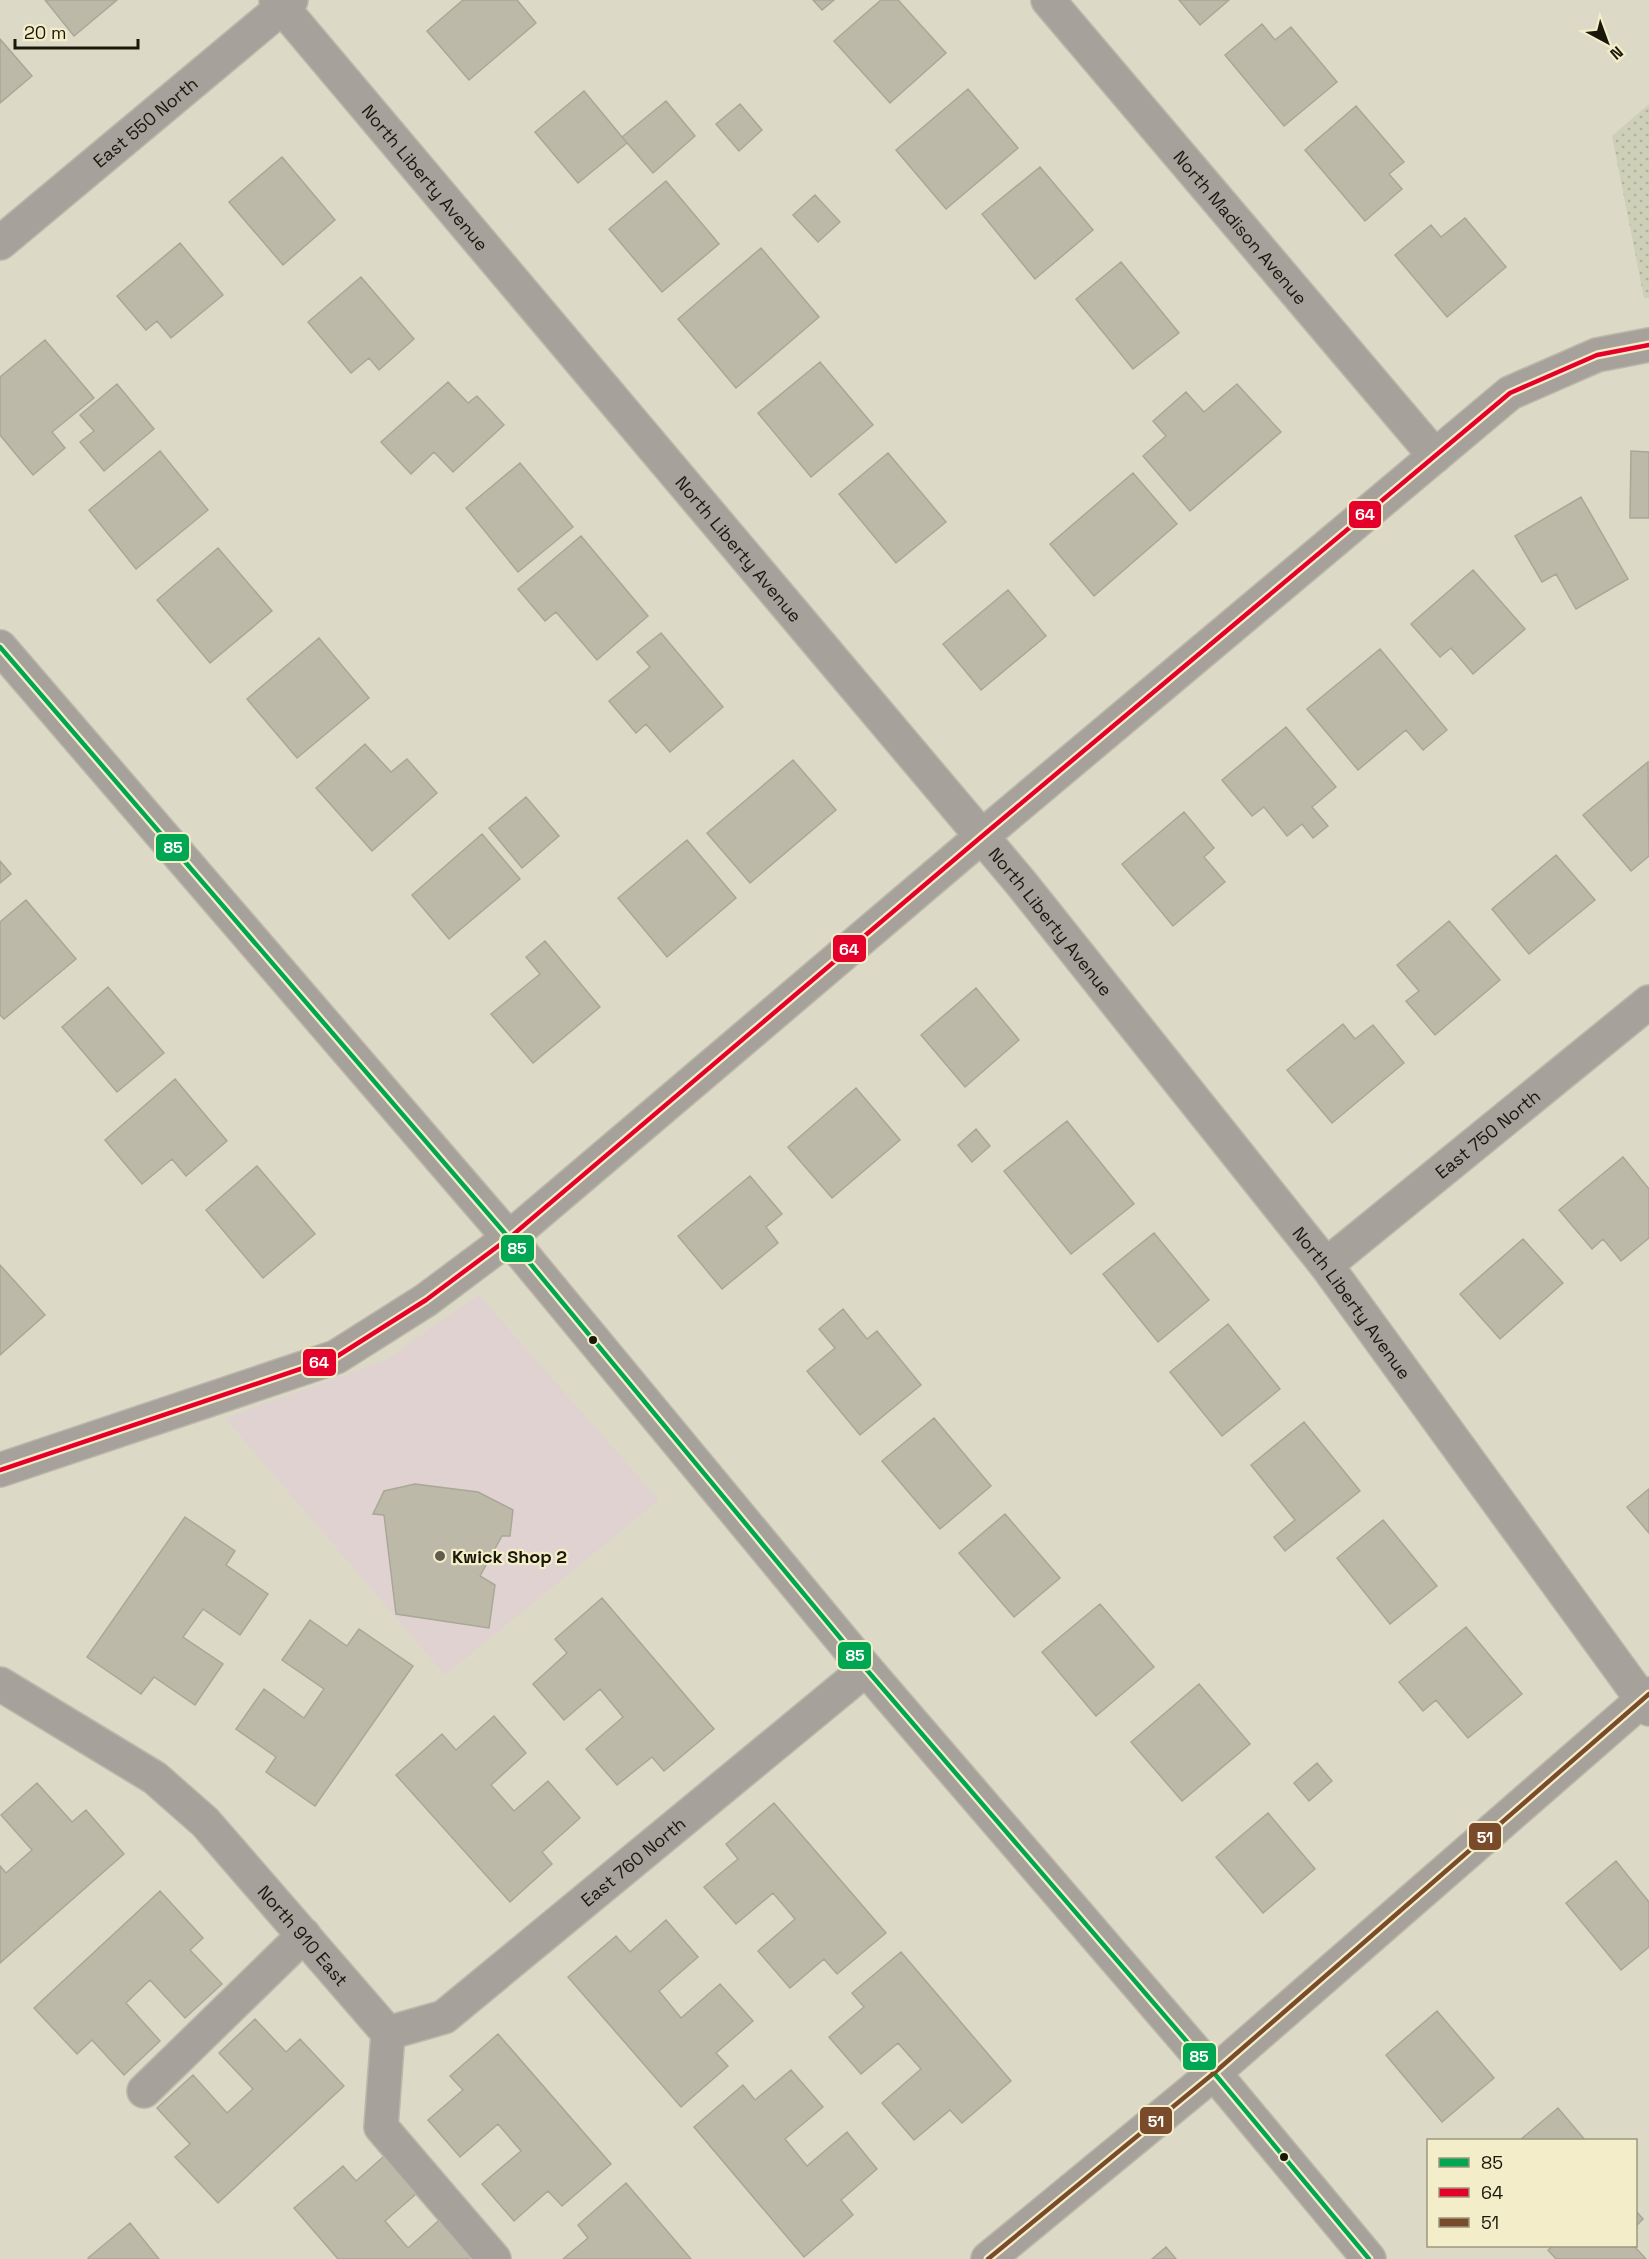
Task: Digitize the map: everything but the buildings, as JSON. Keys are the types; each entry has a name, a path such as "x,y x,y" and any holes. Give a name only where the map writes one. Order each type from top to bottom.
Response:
{"street":[{"name":"North Madison Avenue","path":"1047,0 1435,456"},
{"name":"East 550 North","path":"0,243 283,2"},
{"name":"North Liberty Avenue","path":"283,2 981,837 1326,1265 1647,1701"},
{"path":"0,1470 336,1357 426,1300 509,1238 981,837 1510,393 1598,355 1649,345"},
{"path":"0,647 509,1238 866,1669 1214,2073 1370,2259"},
{"name":"East 750 North","path":"1326,1265 1649,1002"},
{"name":"East 760 North","path":"388,2033 444,2017 866,1669"},
{"name":"North 910 East","path":"0,1684 155,1778 205,1822 388,2033"},
{"path":"988,2259 1214,2073 1647,1701"},
{"path":"144,2091 303,1935"},
{"path":"388,2033 381,2127 494,2259"}],"shaded area":[{"path":"479,1295 659,1500 445,1675 225,1418 384,1361"}],"green space":[{"path":"1649,104 1649,298 1644,298 1612,136"}],"transit line":[{"name":"64","path":"0,1470 336,1357 426,1300 509,1238 981,837 1510,393 1597,355 1649,345"},
{"name":"85","path":"0,647 509,1238 866,1669 1214,2073 1369,2259"},
{"name":"51","path":"988,2259 1214,2073 1649,1694"}],"place":[{"name":"Kwick Shop 2","path":"440,1556"}]}
